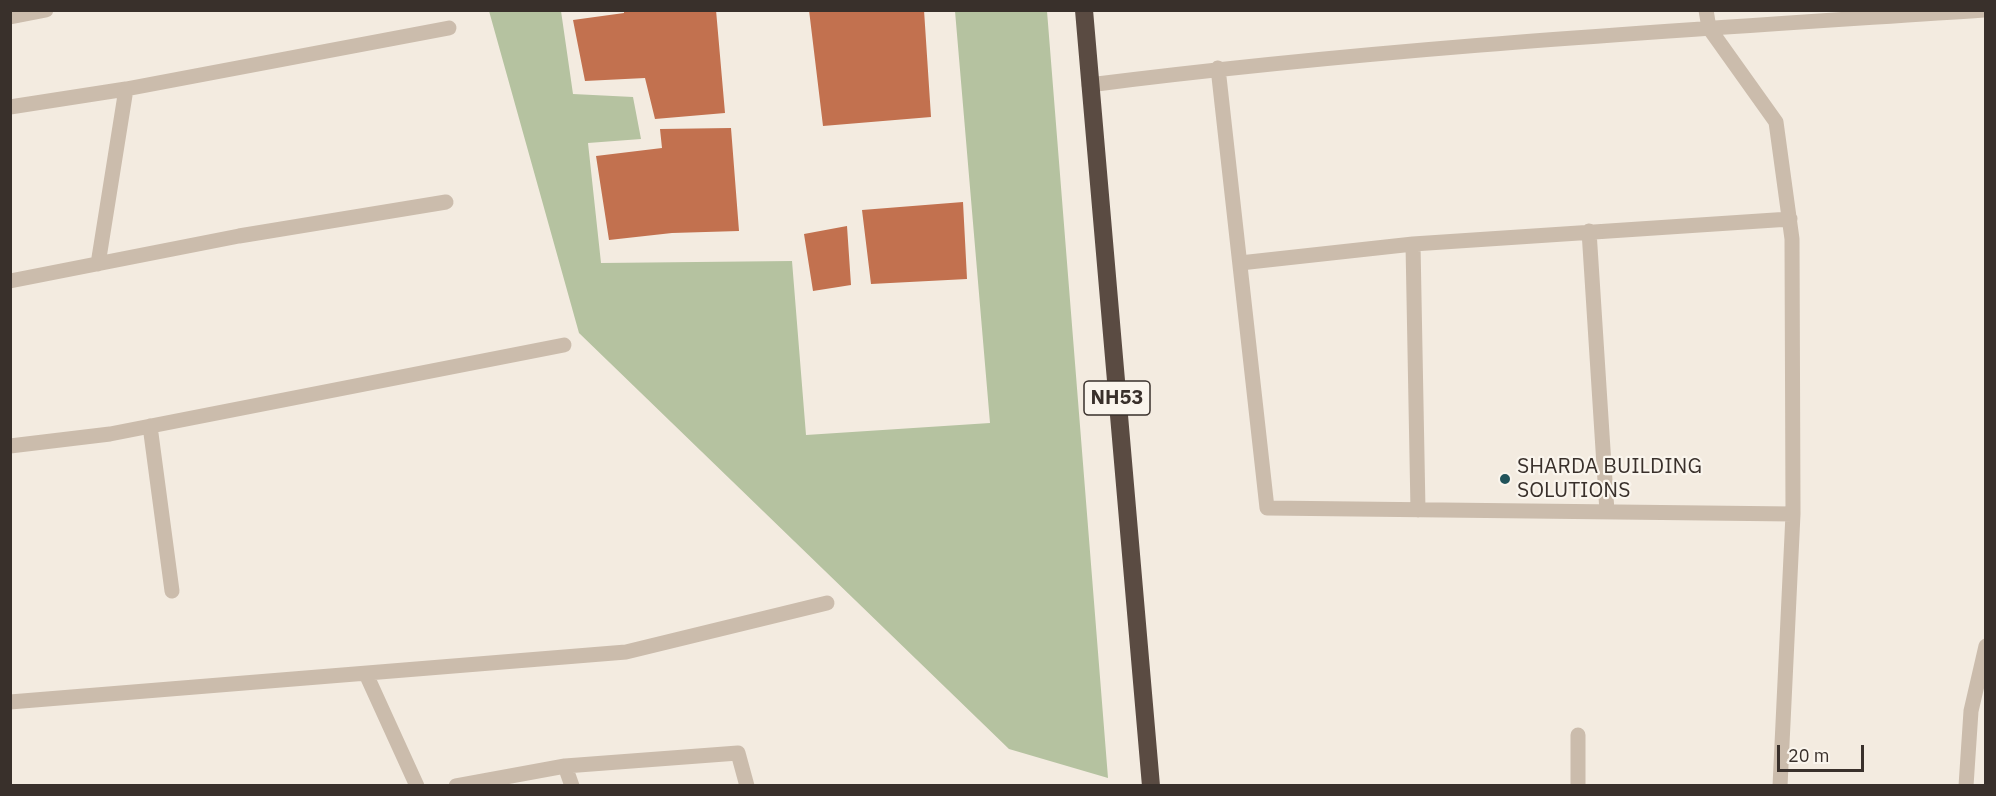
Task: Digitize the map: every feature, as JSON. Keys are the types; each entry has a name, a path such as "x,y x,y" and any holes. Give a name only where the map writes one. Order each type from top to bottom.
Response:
{"highway":[{"name":"NH53","path":"1084,10 1151,786"}],"street":[{"path":"10,17 46,10"},
{"path":"1706,10 1709,28 1776,122 1792,239 1793,514 1780,786"},
{"path":"1089,85 1218,68 1851,15 1984,10"},
{"path":"10,107 126,89 449,28"},
{"path":"1218,68 1267,508 1793,514"},
{"path":"98,264 126,89"},
{"path":"10,281 239,236 446,202"},
{"path":"1240,263 1413,244 1790,219"},
{"path":"1589,231 1607,512"},
{"path":"1413,244 1418,510"},
{"path":"10,446 150,426 564,345"},
{"path":"150,426 172,591"},
{"path":"10,702 626,652 827,603"},
{"path":"1966,786 1971,711 1986,646"},
{"path":"366,674 417,786"},
{"path":"1578,735 1578,786"},
{"path":"456,786 566,766 738,753 747,786"},
{"path":"566,766 572,786"}],"green space":[{"path":"489,11 561,11 573,94 633,97 641,139 588,143 601,263 792,261 806,435 990,423 955,11 1047,11 1108,778 1009,749 579,333"}],"building":[{"path":"624,10 716,10 725,113 655,119 645,78 585,81 573,20 624,13"},
{"path":"809,10 924,10 931,117 823,126"},
{"path":"731,128 739,231 672,233 609,240 596,156 662,148 660,129"},
{"path":"963,202 967,279 871,284 862,210"},
{"path":"847,226 851,285 813,291 804,234"}],"place":[{"name":"SHARDA BUILDING SOLUTIONS","path":"1505,479"}]}
